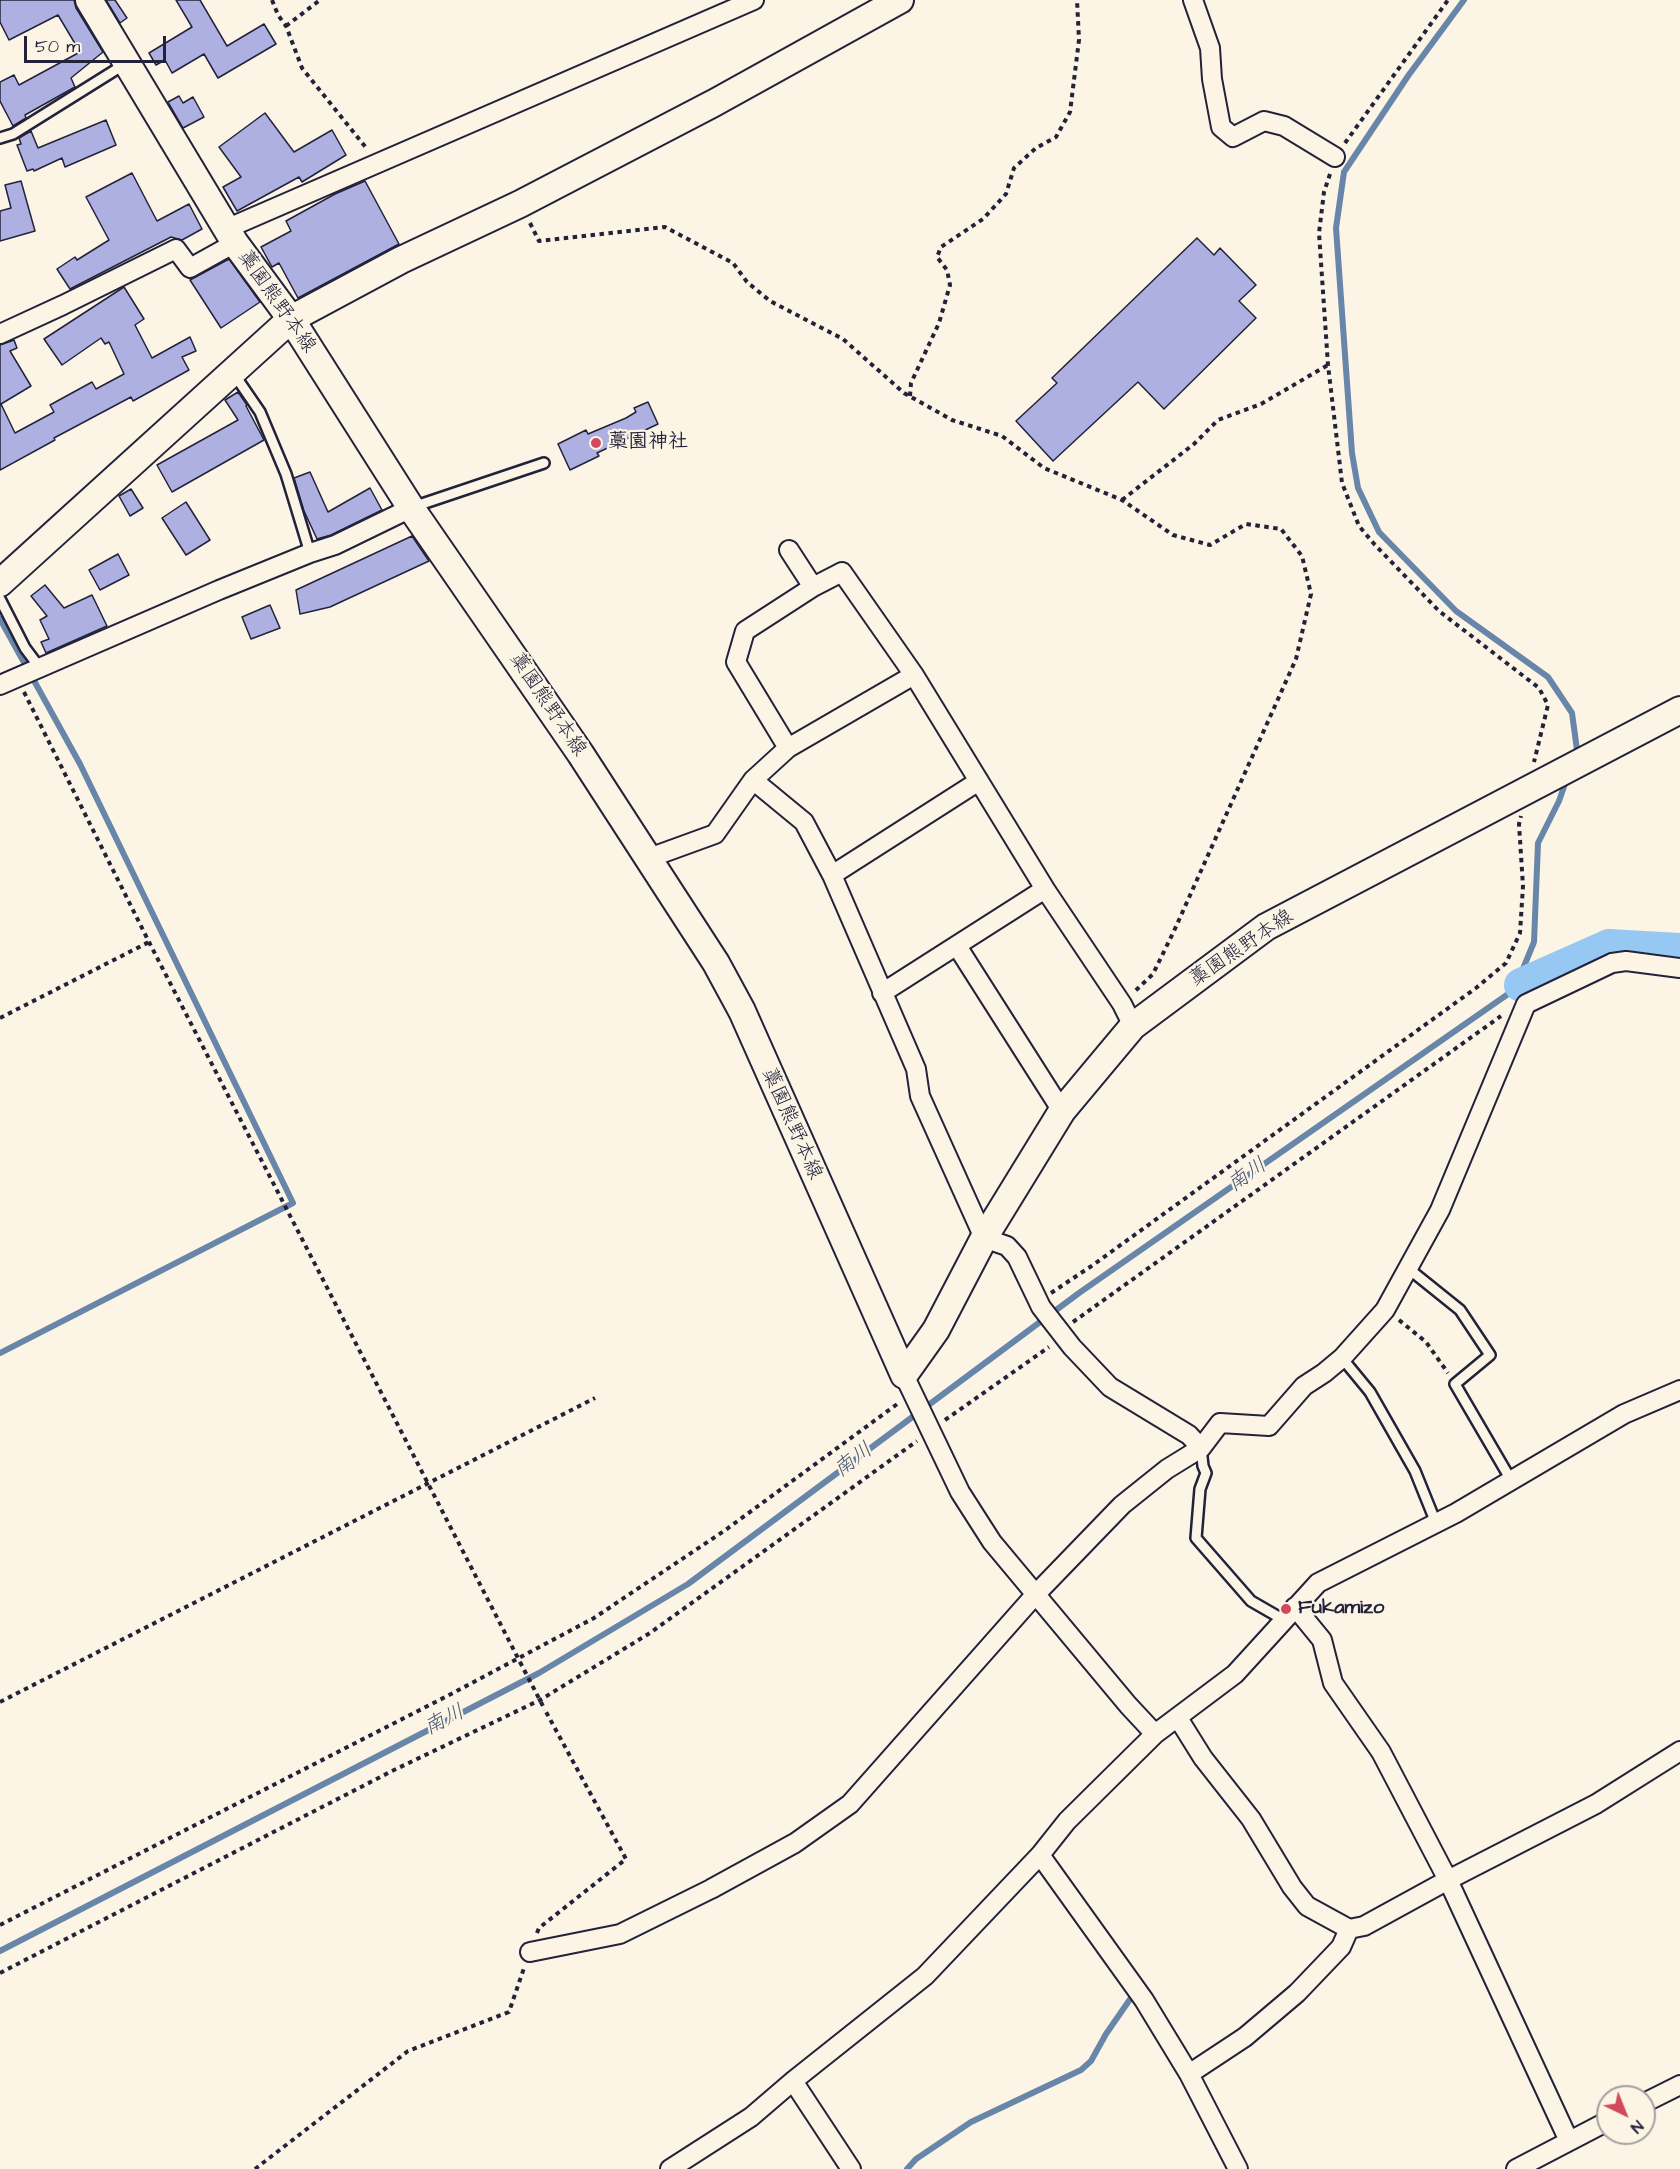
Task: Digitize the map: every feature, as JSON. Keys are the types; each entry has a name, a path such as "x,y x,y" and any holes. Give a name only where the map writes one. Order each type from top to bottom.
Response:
{"main road":[{"name":"藁園熊野本線","path":"89,0 231,236 291,319 411,508 650,858 716,963 742,1011 911,1389"},
{"path":"1,582 291,319 401,260 520,204 714,103 900,0"},
{"name":"藁園熊野本線","path":"911,1389 936,1330 984,1238 1062,1111 1128,1015 1266,927 1680,710"}],"street":[{"path":"0,334 176,249 190,268 231,236 378,164 754,0"},
{"path":"1193,0 1210,48 1212,79 1221,127 1233,137 1264,121 1284,126 1335,157"},
{"path":"0,685 310,553 335,545 411,508"},
{"path":"789,550 813,587"},
{"path":"788,748 736,662 745,631 813,587 842,572 914,675 1045,889 1128,1015"},
{"path":"650,858 716,834 753,780 788,748 914,675"},
{"path":"753,780 804,822 831,875 916,1069 920,1096 984,1238 1007,1246 1017,1257 1040,1304 1072,1347 1110,1387 1189,1435 1201,1448"},
{"path":"831,875 979,781"},
{"path":"882,993 1045,889"},
{"path":"957,946 1062,1111"},
{"path":"530,1952 620,1934 722,1884 795,1843 850,1804 1035,1595 1122,1505 1167,1469 1201,1448 1220,1423 1269,1426 1304,1386 1342,1358 1385,1310 1440,1210 1526,1004 1612,963 1626,961 1680,968"},
{"path":"911,1389 966,1502 992,1542 1155,1734"},
{"path":"670,2169 751,2117 925,1976 1040,1855 1067,1821 1155,1734 1235,1674 1318,1583 1436,1523 1624,1414 1680,1389"},
{"path":"1289,1614 1322,1640 1333,1683 1381,1752 1448,1880 1569,2141"},
{"path":"1178,1718 1203,1758 1251,1819 1292,1887 1307,1906 1349,1929 1364,1926 1596,1804 1680,1751"},
{"path":"1040,1855 1144,2000 1189,2074 1238,2169"},
{"path":"1189,2074 1245,2037 1297,1993 1341,1947 1349,1929"},
{"path":"793,2081 851,2169"},
{"path":"1656,2097 1680,2085"},
{"path":"1516,2169 1596,2127"}],"lane":[{"path":"0,138 13,134 127,62"},
{"path":"233,372 260,412 286,474 310,553"},
{"path":"411,508 544,463"},
{"path":"1,582 25,648 40,668"},
{"path":"1409,1269 1460,1311 1490,1355 1455,1384 1511,1480"},
{"path":"1342,1358 1370,1392 1415,1472 1436,1523"},
{"path":"1201,1448 1206,1473 1200,1489 1196,1538 1251,1601 1289,1614"}],"path":[{"path":"272,0 278,15 286,26 302,68 378,164"},
{"path":"286,26 320,0"},
{"path":"910,396 911,383 939,323 950,285 947,270 937,256 941,247 983,219 1006,194 1014,168 1036,148 1056,137 1070,112 1079,40 1077,0"},
{"path":"1040,1304 1476,988 1506,963 1520,933 1523,886 1519,824 1548,705 1539,688 1438,611 1359,526 1342,483 1328,365 1319,233 1324,192 1335,157 1448,0"},
{"path":"520,204 539,241 665,226 733,263 747,282 770,301 843,339 910,396 952,420 1002,436 1044,468 1122,500 1173,534 1210,545 1246,524 1281,529 1302,556 1311,594 1296,659 1174,931 1153,974 1128,1015"},
{"path":"1122,500 1194,444 1218,420 1261,404 1328,365"},
{"path":"18,677 148,942 545,1710 626,1859 538,1928 509,2012 408,2051 255,2169"},
{"path":"0,1018 148,942"},
{"path":"0,1973 392,1771 540,1700 650,1633 930,1429 1054,1344 1075,1321 1506,1012 1526,1004"},
{"path":"1385,1310 1426,1342 1455,1384"},
{"path":"0,1925 519,1660 594,1618 715,1537 881,1417 911,1389"},
{"path":"0,1702 595,1398"}],"building":[{"path":"0,0 74,0 76,8 103,52 71,78 75,87 25,115 26,118 13,126 0,101 0,82 14,75 19,85 80,52 58,15 9,40 0,22"},
{"path":"106,0 115,0 127,18 120,23"},
{"path":"176,0 200,0 227,46 264,24 276,44 218,78 204,54 172,73 165,60 156,65 149,53 192,27"},
{"path":"179,96 183,103 193,97 204,117 183,128 168,102"},
{"path":"265,113 294,152 332,130 346,155 302,182 299,177 237,211 223,187 241,177 219,147"},
{"path":"106,120 116,145 65,167 62,158 34,171 33,169 27,171 17,145 21,144 19,138 31,131 38,148"},
{"path":"132,173 157,221 189,204 202,229 182,240 171,237 70,289 57,269 75,257 77,260 109,240 86,197"},
{"path":"21,181 35,231 0,241 0,211 11,208 5,185"},
{"path":"365,181 399,244 298,298 279,263 272,267 261,247 291,231 286,221 335,194"},
{"path":"1197,238 1214,255 1220,248 1256,285 1239,301 1256,318 1164,409 1138,382 1053,461 1016,421 1057,383 1052,378"},
{"path":"229,259 260,302 221,328 190,280"},
{"path":"124,287 144,319 135,325 152,358 190,337 196,351 182,357 189,370 133,401 131,397 0,470 0,345 14,340 17,348 10,351 31,386 1,404 15,433 54,412 50,405 92,382 96,389 124,374 109,342 105,344 101,338 62,365 44,339"},
{"path":"238,392 264,440 172,492 157,465 238,420 225,400"},
{"path":"648,402 658,424 597,453 599,456 570,470 558,444 586,430 588,434 626,418 636,412 634,408"},
{"path":"310,472 328,512 370,488 382,510 331,535 317,539 304,511 294,478"},
{"path":"131,489 143,508 130,516 119,496"},
{"path":"186,502 210,540 186,555 162,518"},
{"path":"412,536 429,561 330,607 300,614 296,590"},
{"path":"118,554 129,575 100,590 89,570"},
{"path":"45,585 64,608 92,595 107,626 46,653 41,642 49,639 40,620 47,616 31,596"},
{"path":"270,605 280,628 251,639 242,617"}],"waterway":[{"path":"1464,0 1408,76 1344,172 1336,228 1352,453 1358,488 1379,532 1456,611 1548,677 1572,713 1577,750 1574,757"},
{"path":"0,619 80,764 293,1203 0,1353"},
{"name":"南川","path":"0,1951 539,1673 688,1584 1079,1293 1521,985 1520,976 1534,942 1538,843 1559,801 1567,778"},
{"name":"南川","path":"1521,985 1609,946 1680,950"},
{"path":"907,2169 916,2159 971,2122 1081,2070 1091,2061 1106,2034 1135,1992"}],"place":[{"name":"藁園神社","path":"596,443"},
{"name":"Fukamizo","path":"1286,1609"}]}
